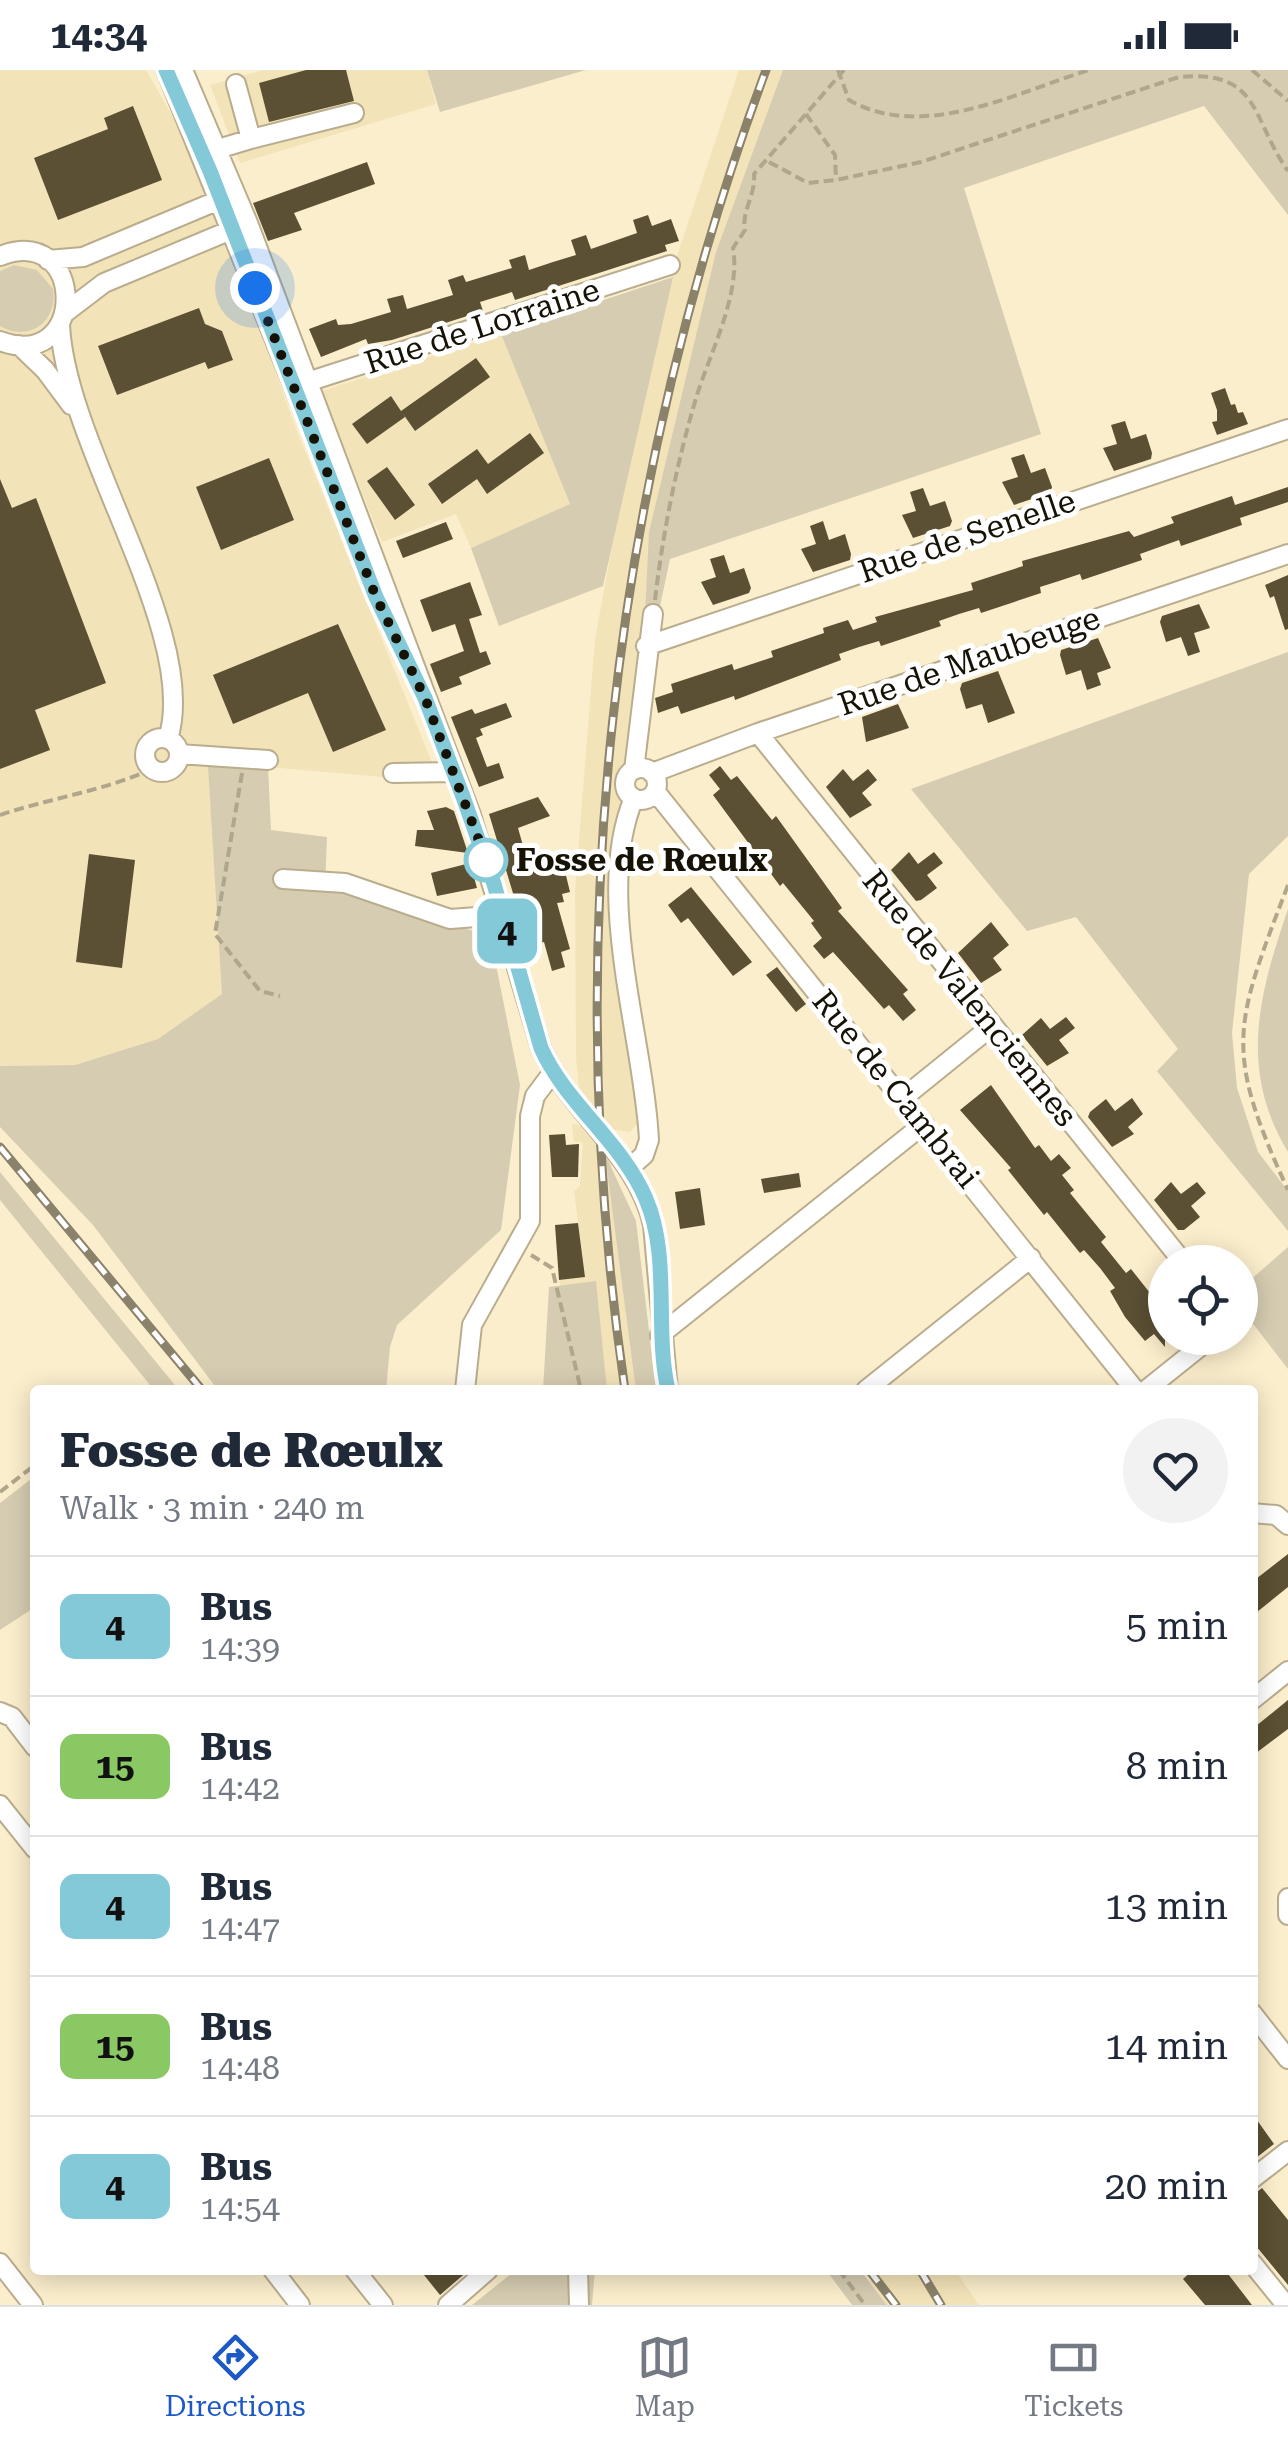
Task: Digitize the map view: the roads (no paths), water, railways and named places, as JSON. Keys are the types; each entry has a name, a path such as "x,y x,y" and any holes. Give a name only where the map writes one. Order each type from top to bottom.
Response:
{"street":[{"path":"166,70 210,151"},
{"path":"183,70 210,151 454,772 502,915 536,1036 552,1072 628,1169 647,1201 653,1226 667,1385"},
{"path":"236,84 251,138"},
{"path":"210,151 354,113"},
{"path":"5,250 48,260 83,258 228,196"},
{"path":"9,343 42,340 104,282 240,226"},
{"path":"48,260 64,280 64,363 78,418 162,635 174,693 173,747 167,771 151,768 145,760 152,740 173,747 268,760"},
{"name":"Rue de Lorraine","path":"300,384 670,265"},
{"path":"9,343 45,370 78,418"},
{"name":"Rue de Senelle","path":"646,646 1288,429"},
{"name":"Rue de Maubeuge","path":"634,798 646,799 647,778 758,732 1288,554"},
{"path":"628,1169 644,1154 649,1140 621,908 626,823 634,798 625,784 647,778 646,646 653,614"},
{"name":"Rue de Valenciennes","path":"758,732 1168,1245"},
{"path":"393,773 454,772"},
{"name":"Rue de Cambrai","path":"647,778 1131,1385"},
{"path":"283,879 345,882 450,919 502,915"},
{"path":"904,1098 992,1026"},
{"path":"466,1385 472,1325 517,1246 532,1210 532,1105 552,1072"},
{"path":"660,1335 924,1124"},
{"path":"872,1385 1032,1258"},
{"path":"1152,1385 1190,1355"},
{"path":"1258,1514 1276,1516 1288,1525"},
{"path":"1258,1695 1288,1671"},
{"path":"0,1712 12,1717 30,1740"},
{"path":"1,1808 30,1843"},
{"path":"1288,1898 1288,1915"},
{"path":"1258,2022 1288,2059"},
{"path":"1258,2174 1288,2151"},
{"path":"0,2263 32,2305"},
{"path":"1258,2270 1286,2305"},
{"path":"277,2275 300,2305"},
{"path":"359,2275 382,2305"},
{"path":"448,2305 482,2275"},
{"path":"578,2275 579,2305"}],"railway":[{"path":"624,1385 606,1223 598,1056 600,888 613,721 636,555 669,391 712,229 766,70"},
{"path":"0,1147 198,1385"},
{"path":"873,2275 896,2305"},
{"path":"923,2275 941,2305"}],"place":[{"name":"Fosse de Rœulx","path":"486,860"}]}
